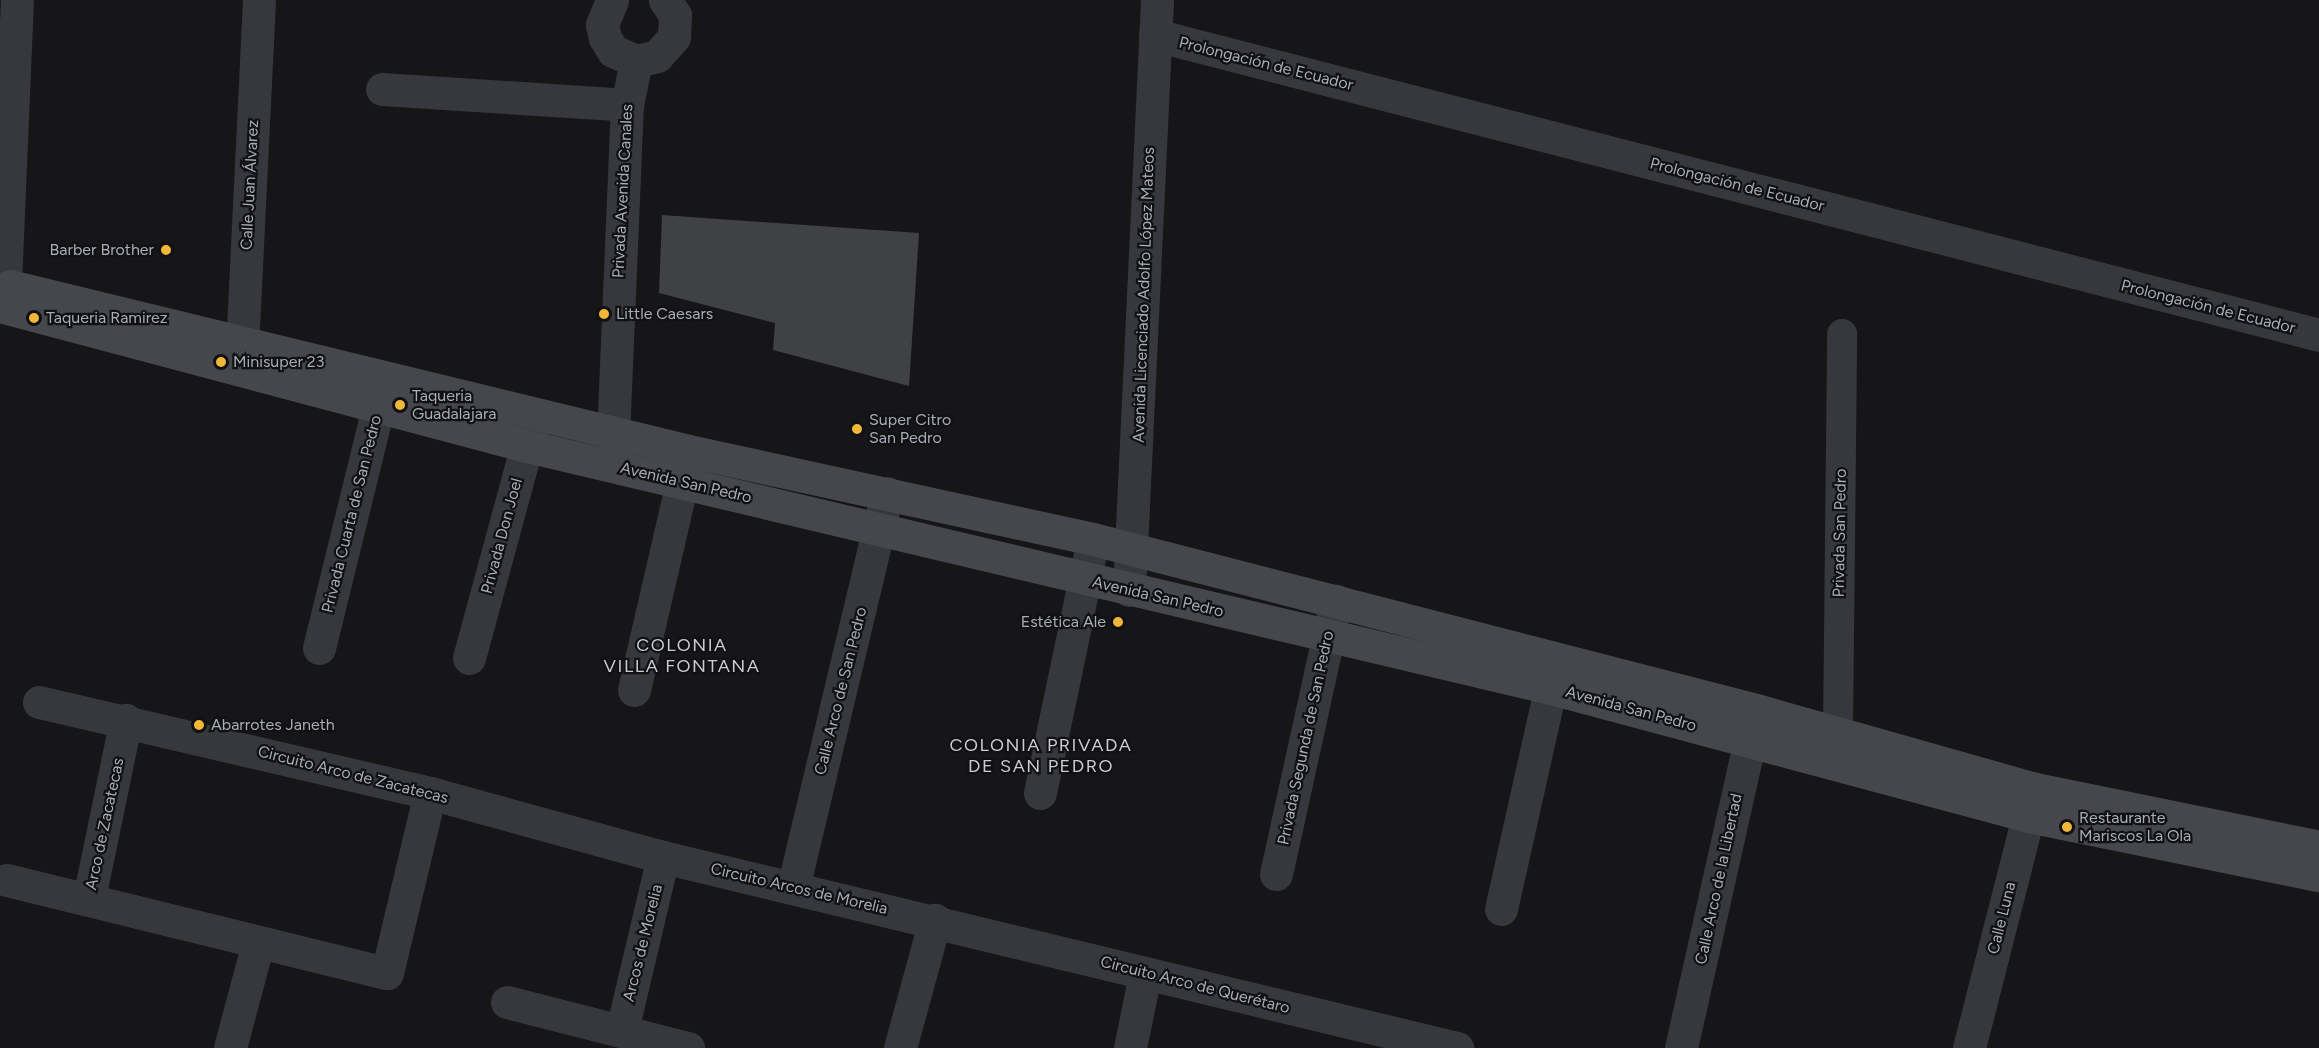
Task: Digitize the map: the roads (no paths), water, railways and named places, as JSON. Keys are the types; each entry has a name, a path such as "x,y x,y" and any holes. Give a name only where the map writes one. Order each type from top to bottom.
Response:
{"main road":[{"name":"Avenida San Pedro","path":"1,294 382,394 527,446 611,466 686,467 887,493 1133,549 1336,601 1554,672 2032,802 2319,875"},
{"name":"Avenida San Pedro","path":"382,394 536,413 613,432 686,467 879,530 1328,638 1554,672"},
{"name":"Avenida San Pedro","path":"1753,725 1838,732 2032,802 2319,847"}],"street":[{"path":"1,294 18,0"},
{"name":"Calle Juan Álvarez","path":"242,356 259,0"},
{"path":"612,0 602,25 605,38 613,51 636,61 657,56 674,37 675,15 665,0"},
{"name":"Avenida Licenciado Adolfo López Mateos","path":"1129,590 1133,549 1157,0"},
{"name":"Prolongación de Ecuador","path":"1155,35 2319,335"},
{"name":"Privada Avenida Canales","path":"611,466 627,105 636,61"},
{"path":"382,89 627,105"},
{"name":"Privada San Pedro","path":"1838,732 1842,334"},
{"name":"Privada Cuarta de San Pedro","path":"319,648 382,394"},
{"name":"Privada Don Joel","path":"469,658 536,413"},
{"path":"634,690 686,467"},
{"name":"Calle Arco de San Pedro","path":"794,888 887,493"},
{"path":"1040,793 1093,539"},
{"name":"Privada Segunda de San Pedro","path":"1276,874 1336,601"},
{"path":"1501,909 1554,672"},
{"name":"Circuito Arco de Zacatecas","path":"39,702 126,720 430,793 663,857"},
{"name":"Arco de Zacatecas","path":"126,720 89,898 258,943 387,973 430,793"},
{"name":"Calle Arco de la Libertad","path":"1681,1048 1753,725"},
{"name":"Calle Luna","path":"1969,1048 2032,802"},
{"name":"Circuito Arcos de Morelia","path":"663,857 934,920"},
{"name":"Arcos de Morelia","path":"622,1030 663,857"},
{"path":"7,880 89,898"},
{"path":"900,1048 934,920"},
{"name":"Circuito Arco de Querétaro","path":"934,920 1145,974 1456,1048"},
{"path":"230,1048 258,943"},
{"path":"1130,1048 1145,974"},
{"path":"507,1002 688,1048"}],"place":[{"name":"Barber Brother","path":"166,250"},
{"name":"Little Caesars","path":"604,314"},
{"name":"Taqueria Ramirez","path":"34,318"},
{"name":"Minisuper 23","path":"221,362"},
{"name":"Taqueria Guadalajara","path":"400,405"},
{"name":"Super Citro San Pedro","path":"857,429"},
{"name":"Estética Ale","path":"1118,622"},
{"name":"Abarrotes Janeth","path":"199,725"},
{"name":"Restaurante Mariscos La Ola","path":"2067,827"}],"district":[{"name":"COLONIA VILLA FONTANA","path":"682,656"},
{"name":"COLONIA PRIVADA DE SAN PEDRO","path":"1041,756"}]}
